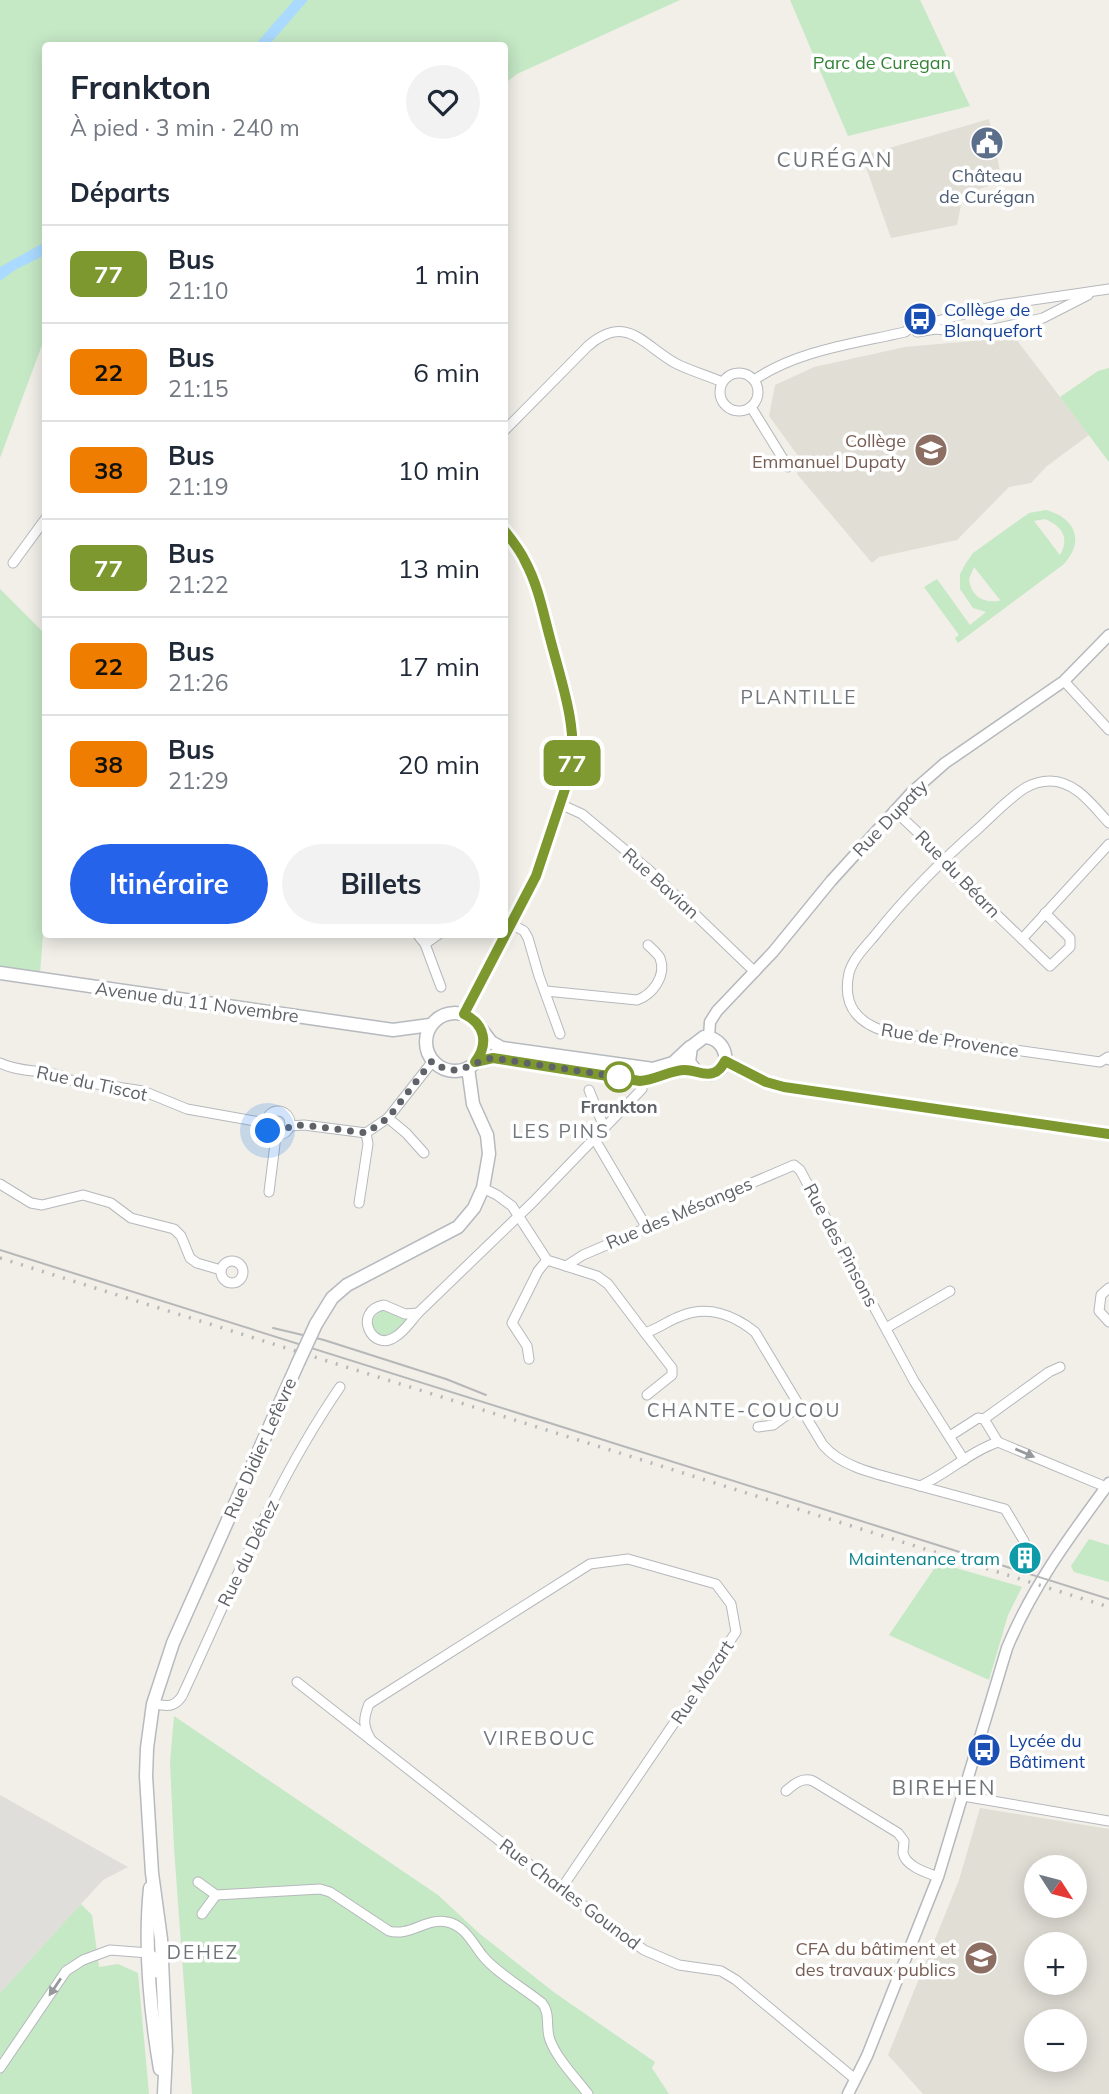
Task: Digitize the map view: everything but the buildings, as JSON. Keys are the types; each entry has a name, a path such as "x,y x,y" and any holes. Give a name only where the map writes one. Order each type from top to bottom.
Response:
{"main road":[{"name":"Avenue du 11 Novembre","path":"0,973 393,1030 430,1025"},
{"path":"445,1014 464,1014 471,1017 492,1042 502,1048 653,1069 673,1063 699,1039 709,1037 716,1039 724,1048 725,1061 713,1073 682,1070 640,1081 493,1058 450,1071 440,1068 432,1061 426,1048 426,1033 430,1025 445,1014"},
{"name":"Avenue du 11 Novembre","path":"393,1030 426,1048"},
{"path":"472,1065 484,1048 482,1030"},
{"path":"691,1047 688,1057 696,1071"},
{"path":"725,1061 766,1082 784,1087 1109,1134"},
{"name":"Rue Didier Lefèvre","path":"472,1065 472,1104"},
{"name":"Rue Didier Lefèvre","path":"164,2094 160,1920 152,1872 146,1776 153,1704 173,1643 298,1363 316,1324 332,1298 347,1285 458,1227 474,1208 483,1188 489,1154 486,1135 472,1104 450,1071"},
{"name":"Rue Didier Lefèvre","path":"152,1872 148,1906 149,1953 156,2040 164,2094"}],"street":[{"path":"754,380 792,359 905,332 910,328 1029,300 1109,289"},
{"path":"905,332 911,334 936,329 970,333 1031,321 1043,318 1093,293"},
{"path":"1029,300 1036,311 1031,321"},
{"path":"965,314 962,318 965,329 970,333"},
{"path":"508,427 588,346 612,331 632,333 677,364 722,382"},
{"path":"738,373 754,380 758,391 751,407 740,411 729,409 725,405 720,394 722,382 738,373"},
{"path":"751,407 789,467"},
{"path":"13,563 42,523"},
{"path":"508,536 526,562 536,586 569,715 573,755 536,876 508,930"},
{"name":"Rue Dupaty","path":"709,1037 713,1017 894,810 945,763 1064,681 1109,635"},
{"path":"1064,681 1109,730"},
{"name":"Rue de Provence","path":"1109,823 1077,790 1064,783 1036,783 1017,794 910,892 858,956 850,970 847,991 851,1006 859,1018 869,1027 887,1032 1100,1062 1109,1058"},
{"name":"Rue Bavian","path":"560,804 582,814 641,864 755,972"},
{"name":"Rue du Béarn","path":"894,810 928,842 941,861 1050,966 1070,947 1070,938 1045,913"},
{"path":"1022,939 1109,844"},
{"path":"511,924 524,931 528,938 561,1034"},
{"path":"420,938 441,987"},
{"path":"425,944 433,938"},
{"path":"464,1014 504,938"},
{"path":"546,991 637,1000 647,997 655,989 661,969 660,958 648,945"},
{"path":"359,1203 368,1144 366,1133 388,1118 432,1061"},
{"name":"Rue du Tiscot","path":"0,1063 8,1067 59,1074 70,1080 144,1091 187,1109 265,1123 269,1115 278,1111 286,1114 290,1126 304,1125 366,1133"},
{"path":"418,1313 405,1314 390,1306 379,1306 368,1318 368,1330 376,1339 388,1340 399,1335 642,1088"},
{"path":"589,1090 604,1127"},
{"path":"388,1118 424,1153"},
{"path":"265,1123 268,1131 276,1136 285,1134 290,1126"},
{"path":"269,1192 276,1136"},
{"path":"594,1138 648,1228"},
{"name":"Rue des Mésanges","path":"566,1266 583,1255 794,1165"},
{"name":"Rue des Pinsons","path":"794,1165 800,1170 914,1381 964,1460"},
{"path":"0,1184 31,1203 42,1205 83,1195 111,1203 131,1218 174,1228 181,1236 190,1258 197,1263 221,1270"},
{"path":"483,1188 512,1206 547,1260 597,1276 608,1284 672,1368 672,1375 647,1395"},
{"path":"529,1359 527,1346 512,1323 538,1271 547,1260"},
{"path":"1109,1289 1101,1295 1099,1311 1109,1322"},
{"name":"Rue des Pinsons","path":"886,1328 950,1291"},
{"path":"645,1333 684,1314 704,1311 722,1313 741,1320 755,1332 832,1456 919,1486 1005,1509 1024,1541"},
{"path":"950,1436 978,1418 984,1419 1060,1367"},
{"name":"Rue du Déhez","path":"153,1704 172,1706 177,1704 182,1696 209,1633 280,1487 340,1387"},
{"path":"758,1427 773,1425 799,1406"},
{"path":"848,2094 867,2056 938,1877 1016,1626 1042,1578 1107,1485 998,1442 984,1419"},
{"path":"919,1486 939,1478 964,1460 998,1442"},
{"name":"Rue Mozart","path":"371,1740 364,1727 364,1717 369,1704 590,1564 628,1559 716,1584 731,1604 736,1632 561,1889"},
{"name":"Rue Charles Gounod","path":"297,1682 643,1950 679,1965 721,1971 736,1980 855,2079"},
{"path":"786,1791 800,1781 813,1781 898,1833 904,1840 903,1853 907,1860 920,1870 938,1877"},
{"path":"963,1796 1109,1821"},
{"path":"198,1882 216,1895 320,1889 330,1892 389,1931 398,1933 444,1921 456,1924 467,1934 484,1959 546,2008 547,2032 551,2043 588,2094"},
{"path":"202,1914 216,1895"},
{"path":"0,2068 66,1971 83,1960 110,1950 149,1953 156,1959 158,2002 164,2017"}],"shaded area":[{"path":"989,119 1002,181 963,195 957,225 891,238 862,156"},
{"name":"Collège Emmanuel Dupaty","path":"1013,335 1089,435 1047,466 1031,483 1009,487 957,540 879,557 872,563 797,474 801,460 769,416 775,385 814,367 905,347"},
{"path":"0,1795 128,1867 103,1880 0,1993"},
{"name":"CFA du bâtiment et des travaux publics","path":"980,1808 1109,1829 1109,2094 923,2094 888,2055 959,1880"}],"green space":[{"path":"0,0 680,0 517,74 508,81 508,42 42,42 42,345 0,458"},
{"name":"Parc de Curegan","path":"790,0 920,0 970,106 848,136"},
{"path":"1109,368 1109,462 1060,397 1098,371"},
{"path":"1046,510 1064,518 1070,524 1075,538 1070,555 1064,564 958,643 955,638 959,635 924,587 937,579 970,625 986,612 973,608 960,589 960,574 973,553 1029,513","holes":["1045,519 1063,533 1064,543 1060,555 1034,521","974,567 1000,600 999,601 987,601 972,590 969,579"]},
{"path":"0,589 42,631 43,938 40,973 0,967"},
{"path":"386,1309 407,1319 397,1330 380,1335 372,1327 373,1320"},
{"path":"1089,1539 1109,1545 1109,1582 1074,1572 1071,1566"},
{"path":"938,1563 1022,1587 1008,1615 989,1680 889,1635"},
{"path":"174,1716 438,1895 480,1934 555,1993 655,2062 652,2068 669,2094 192,2094 174,1848 170,1762"},
{"path":"81,1904 92,1915 99,1967 118,1964 138,1973 149,2094 0,2094 0,1993"}],"water":[{"path":"294,0 308,0 272,42 258,42"},
{"path":"42,244 42,256 0,281 0,267"}],"tram line":[{"path":"0,1250 1109,1599"},
{"path":"273,1328 324,1340 446,1379 486,1395"}],"railway":[{"path":"0,1258 1109,1607"}],"bus line":[{"name":"77","path":"508,535 526,562 536,586 568,707 573,737 571,771 536,876 508,929"},
{"name":"77","path":"503,938 474,990 464,1014 478,1023 484,1038 484,1048 475,1062 493,1058 640,1081 682,1070 713,1073 725,1061 766,1082 784,1087 1109,1134"}],"place":[{"name":"Château de Curégan","path":"987,143"},
{"name":"Collège de Blanquefort","path":"920,319"},
{"name":"Collège Emmanuel Dupaty","path":"931,450"},
{"name":"Frankton","path":"619,1077"},
{"name":"Maintenance tram","path":"1025,1558"},
{"name":"Lycée du Bâtiment","path":"984,1750"},
{"name":"CFA du bâtiment et des travaux publics","path":"981,1958"}],"district":[{"name":"CURÉGAN","path":"835,159"},
{"name":"PLANTILLE","path":"799,697"},
{"name":"LES PINS","path":"561,1131"},
{"name":"CHANTE-COUCOU","path":"744,1410"},
{"name":"VIREBOUC","path":"540,1738"},
{"name":"BIREHEN","path":"944,1787"},
{"name":"DEHEZ","path":"203,1952"}],"route":[{"path":"268,1131 281,1136 290,1126 304,1125 366,1133 388,1118 432,1061 440,1068 450,1071 460,1071 475,1062 493,1058 619,1077"}]}
